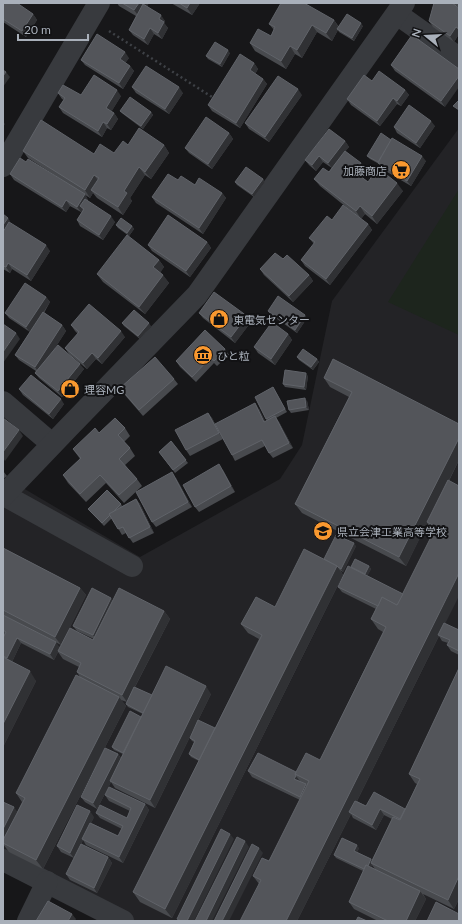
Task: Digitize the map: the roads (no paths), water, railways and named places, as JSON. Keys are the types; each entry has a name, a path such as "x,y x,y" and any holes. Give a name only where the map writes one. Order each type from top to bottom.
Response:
{"street":[{"path":"132,566 4,496 52,444 197,295 400,8 459,58"},
{"path":"3,166 95,11"},
{"path":"3,402 52,444"},
{"path":"3,860 123,921"},
{"path":"28,921 47,882"}],"place":[{"name":"加藤商店","path":"401,170"},
{"name":"東電気センター","path":"219,319"},
{"name":"ひと粒","path":"203,355"},
{"name":"理容MG","path":"70,389"},
{"name":"県立会津工業高等学校","path":"323,531"}]}
